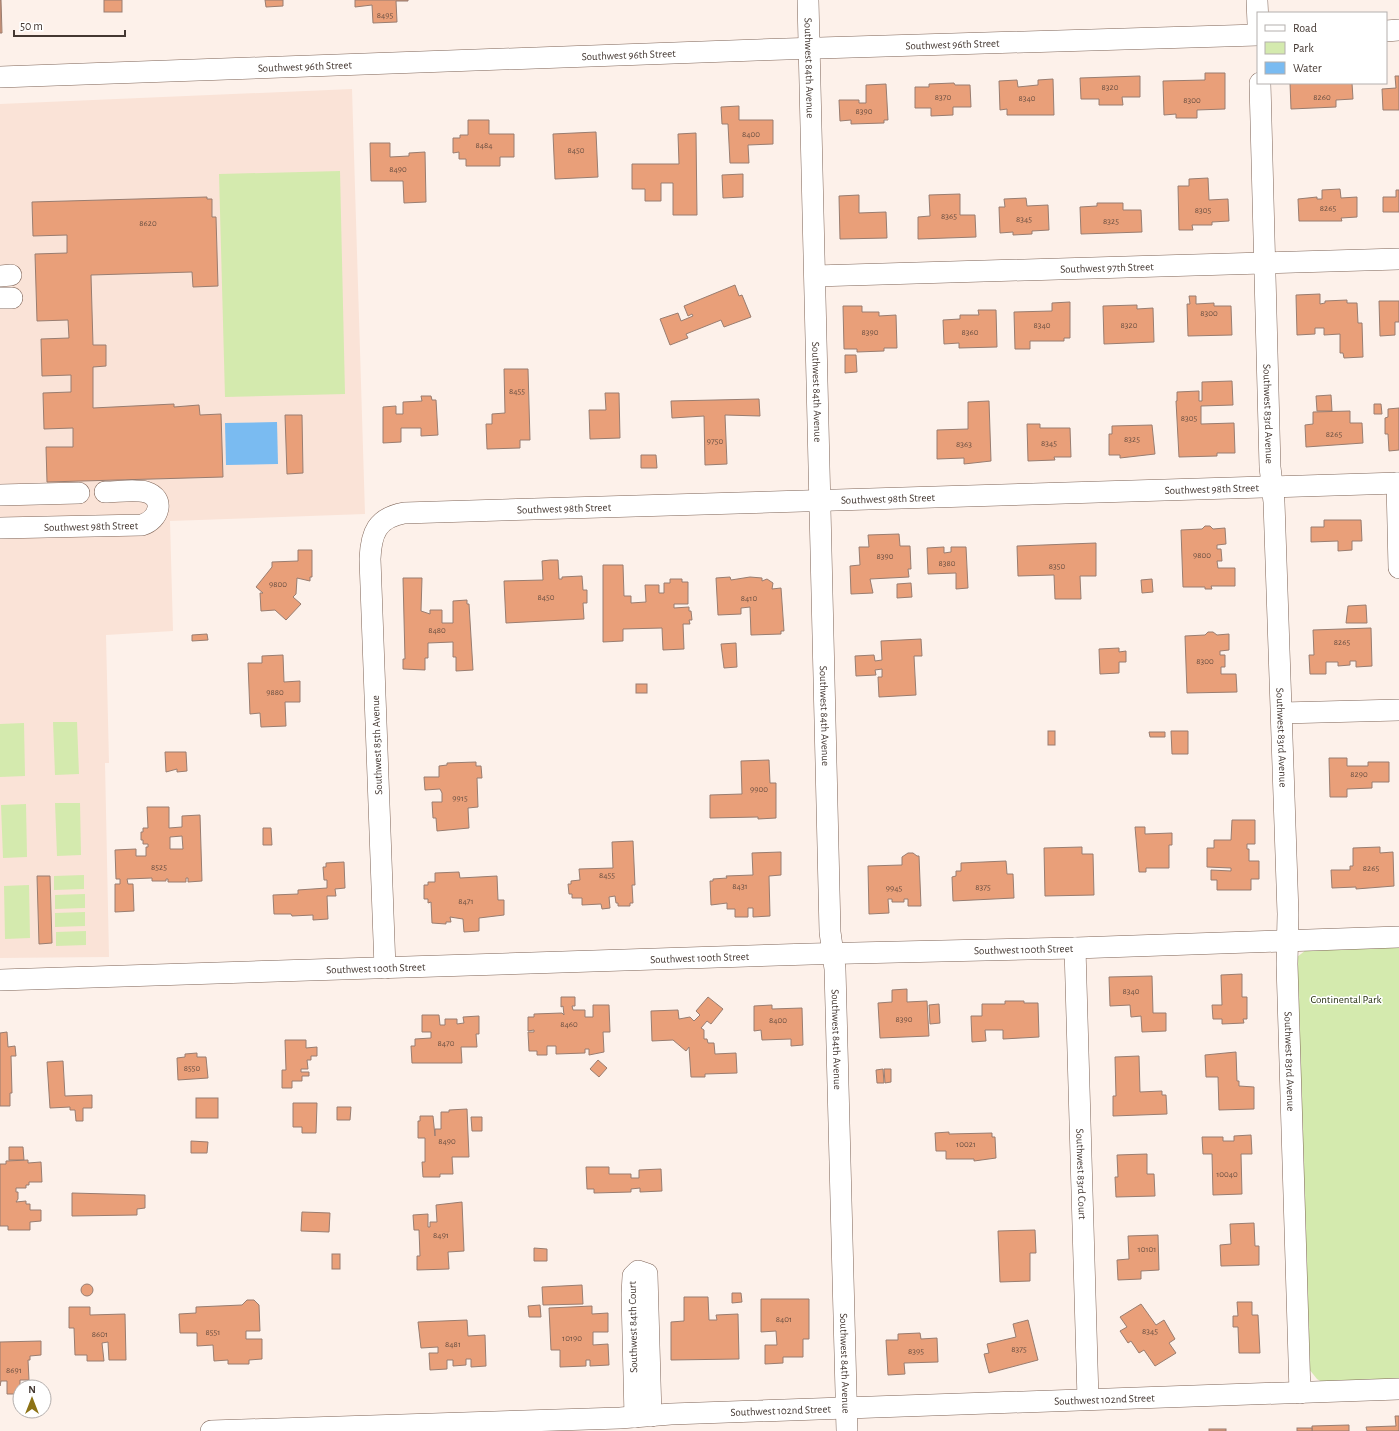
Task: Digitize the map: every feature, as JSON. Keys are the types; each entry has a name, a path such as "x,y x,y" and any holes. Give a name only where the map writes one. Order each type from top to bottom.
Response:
{"street":[{"name":"Southwest 84th Avenue","path":"808,0 830,932 835,976 847,1431"},
{"path":"1257,0 1258,12"},
{"path":"1387,30 1399,30"},
{"name":"Southwest 96th Street","path":"0,76 810,48 1257,35"},
{"name":"Southwest 83rd Avenue","path":"1260,84 1270,467 1282,713 1300,1393"},
{"name":"Southwest 97th Street","path":"815,276 1399,259"},
{"path":"1398,483 1399,568"},
{"name":"Southwest 98th Street","path":"379,524 389,517 404,513 1398,483"},
{"name":"Southwest 98th Street","path":"10,528 142,525 152,521 158,513 156,500 153,495 146,492 105,492"},
{"path":"0,495 79,493"},
{"name":"Southwest 85th Avenue","path":"379,524 372,540 370,559 385,968"},
{"path":"1282,713 1399,710"},
{"name":"Southwest 100th Street","path":"0,980 832,953 1075,948 1399,937"},
{"name":"Southwest 83rd Court","path":"1075,948 1088,1399"},
{"name":"Southwest 84th Court","path":"638,1271 647,1274 638,1420 632,1276 638,1271"},
{"name":"Southwest 102nd Street","path":"211,1431 638,1420 847,1408 1399,1389"}],"shaded area":[{"path":"352,89 365,514 170,521 173,631 106,635 109,763 105,763 109,957 0,958 0,104"}],"green space":[{"path":"340,171 345,394 225,397 219,174"},
{"path":"53,722 77,722 79,774 55,775"},
{"path":"24,723 25,776 0,777 0,724"},
{"path":"55,803 80,803 81,855 57,856"},
{"path":"26,804 27,857 3,858 1,805"},
{"path":"84,875 84,889 54,890 54,876"},
{"path":"29,885 30,938 5,939 4,886"},
{"path":"85,894 85,908 55,909 55,895"},
{"path":"85,912 85,926 55,927 55,913"},
{"path":"86,931 86,945 56,946 56,932"},
{"name":"Continental Park","path":"1399,944 1399,1382 1322,1382 1317,1379 1309,1369 1297,957 1310,947"}],"water":[{"path":"277,422 278,464 226,465 225,423"}],"building":[{"path":"1,0 2,33 0,33"},
{"path":"104,0 122,0 122,12 104,12"},
{"path":"265,0 283,0 283,6 266,7"},
{"path":"355,0 408,1 396,1 397,22 373,23 372,5 355,7"},
{"path":"1205,73 1225,73 1225,109 1197,110 1197,118 1176,118 1176,114 1164,115 1163,81 1205,80"},
{"path":"1140,76 1140,97 1122,97 1123,105 1099,105 1099,99 1081,99 1080,78"},
{"path":"1395,76 1399,76 1399,110 1383,110 1382,89 1396,88"},
{"path":"1053,79 1054,115 1007,115 1007,109 1000,110 999,81 1017,80 1018,87 1038,85 1038,80"},
{"path":"954,83 955,85 970,85 971,107 953,107 953,115 931,116 931,108 915,108 915,87 929,87 929,84"},
{"path":"886,84 888,120 884,120 884,123 851,124 851,120 840,121 839,100 859,100 859,103 866,103 866,85"},
{"path":"1290,84 1352,84 1353,99 1336,100 1336,107 1291,109"},
{"path":"739,106 739,120 773,120 773,144 748,145 749,163 730,163 728,124 722,124 721,107"},
{"path":"468,120 489,120 489,134 514,134 514,157 500,157 500,166 466,166 466,159 459,159 459,152 453,153 453,138 460,138 460,135 468,135"},
{"path":"596,132 598,177 555,179 553,134"},
{"path":"696,133 697,215 673,215 673,183 661,183 661,201 645,201 645,189 632,189 632,164 679,164 678,134"},
{"path":"370,143 390,143 390,157 409,156 409,153 425,152 426,202 404,203 403,181 371,181"},
{"path":"743,174 743,197 723,198 722,175"},
{"path":"1208,178 1209,200 1228,199 1229,221 1212,222 1212,225 1192,225 1193,230 1179,230 1178,186 1189,186 1189,179"},
{"path":"1340,189 1341,198 1357,197 1357,217 1341,218 1342,221 1299,221 1298,199 1317,197 1317,199 1322,199 1322,190"},
{"path":"1396,190 1399,190 1399,212 1383,212 1383,197 1396,197"},
{"path":"960,194 960,215 975,215 976,237 918,239 918,217 930,216 929,195"},
{"path":"859,195 859,213 886,212 887,238 840,239 839,196"},
{"path":"207,197 207,199 212,199 212,217 216,217 218,286 193,287 192,272 91,275 93,345 106,345 106,366 93,367 93,408 174,404 174,407 199,405 200,415 221,414 223,477 47,482 46,447 73,447 73,428 44,429 43,393 71,392 71,375 42,376 41,339 69,338 68,320 37,321 35,254 67,253 67,235 33,236 32,202"},
{"path":"1026,198 1027,206 1048,205 1049,230 1032,231 1032,234 1013,235 1013,232 1000,233 999,207 1005,207 1004,199"},
{"path":"1097,203 1123,203 1123,210 1141,210 1142,232 1081,234 1080,207 1097,206"},
{"path":"735,285 739,296 742,295 751,317 724,327 721,320 686,334 688,338 670,345 660,319 678,313 681,321 693,316 692,314 688,316 684,306"},
{"path":"1320,294 1320,304 1325,303 1325,301 1347,300 1347,303 1357,303 1358,323 1362,323 1363,357 1344,358 1343,353 1340,353 1340,334 1324,335 1324,328 1315,328 1315,334 1297,335 1296,295"},
{"path":"1189,296 1196,296 1196,304 1214,303 1214,306 1231,306 1232,335 1188,336 1187,304 1190,304"},
{"path":"1379,301 1399,301 1399,322 1395,322 1395,335 1380,336"},
{"path":"1070,302 1070,338 1064,338 1064,341 1030,341 1030,349 1015,349 1014,312 1052,311 1052,303"},
{"path":"1137,305 1137,309 1153,308 1154,342 1104,344 1103,306"},
{"path":"843,306 862,306 862,312 879,312 879,316 896,315 897,348 884,348 884,351 857,352 857,349 844,349"},
{"path":"978,310 996,310 997,347 959,348 959,343 944,344 943,320 960,319 960,315 979,315"},
{"path":"845,355 856,355 857,372 845,373"},
{"path":"504,369 528,369 530,440 520,440 520,448 487,449 486,424 492,424 492,414 505,413"},
{"path":"1232,381 1233,405 1201,406 1201,424 1234,423 1235,453 1217,453 1217,456 1179,457 1176,401 1177,392 1199,391 1199,401 1202,401 1202,382"},
{"path":"605,393 619,393 620,438 590,439 589,410 606,410"},
{"path":"1331,395 1332,411 1317,411 1316,396"},
{"path":"421,396 431,396 432,400 436,400 438,435 421,436 421,428 401,428 401,442 383,443 383,407 396,406 396,414 403,414 403,402 422,401"},
{"path":"759,399 760,416 725,415 727,464 705,465 704,416 672,418 671,401"},
{"path":"989,401 991,461 964,464 964,458 937,459 937,430 968,429 968,402"},
{"path":"1374,404 1381,404 1382,414 1374,414"},
{"path":"1399,408 1399,450 1389,451 1388,434 1385,434 1385,418 1388,417 1388,409"},
{"path":"1350,411 1350,423 1362,423 1363,443 1306,447 1305,425 1313,424 1313,412"},
{"path":"285,415 302,415 303,473 287,474"},
{"path":"1027,424 1040,424 1040,428 1070,428 1071,457 1054,457 1055,460 1028,461"},
{"path":"1152,425 1155,454 1120,458 1120,455 1109,455 1109,434 1112,434 1112,426"},
{"path":"641,455 656,455 657,468 641,468"},
{"path":"1324,520 1361,520 1362,541 1352,541 1352,550 1338,551 1338,541 1311,542 1311,527 1324,527"},
{"path":"1205,526 1210,526 1213,529 1225,528 1226,544 1217,545 1217,549 1221,549 1222,561 1217,561 1218,568 1235,568 1235,586 1211,586 1212,589 1205,589 1205,587 1183,587 1181,530 1202,529"},
{"path":"899,534 900,546 910,546 911,569 908,569 909,577 870,579 873,593 851,594 850,566 860,565 859,547 869,547 868,535"},
{"path":"1096,543 1096,576 1080,576 1081,599 1055,599 1054,575 1018,576 1017,546"},
{"path":"944,547 944,553 951,552 951,547 966,547 968,588 956,589 956,573 928,574 927,548"},
{"path":"298,550 312,550 312,577 310,577 310,581 297,578 296,594 293,597 301,604 286,620 275,610 261,611 260,593 263,593 256,587 272,567 272,562 298,561"},
{"path":"558,560 559,579 562,579 562,577 582,576 583,590 587,590 587,603 583,603 584,619 506,623 504,581 543,580 542,561"},
{"path":"603,565 623,565 624,596 631,596 631,603 646,602 645,585 659,585 659,593 664,593 664,583 670,583 670,579 682,579 682,582 688,582 688,604 674,604 674,608 689,607 689,611 691,611 692,620 689,620 690,624 683,624 684,649 663,650 662,628 623,629 623,641 603,642"},
{"path":"730,577 731,580 750,577 762,578 762,581 767,579 773,583 772,589 781,588 784,631 781,631 781,634 751,635 750,607 741,608 741,614 718,615 716,578"},
{"path":"403,578 422,578 421,611 430,614 430,610 442,610 442,623 453,623 453,601 467,600 467,604 469,604 473,670 456,671 456,657 453,657 453,642 428,643 428,658 425,658 425,670 403,669 403,659 405,659"},
{"path":"1152,579 1153,592 1142,593 1141,580"},
{"path":"911,583 912,597 897,598 897,584"},
{"path":"1366,605 1367,623 1346,623 1348,606"},
{"path":"1371,628 1372,666 1356,667 1356,661 1350,661 1350,665 1338,666 1338,662 1326,662 1326,674 1310,674 1309,655 1314,655 1313,630"},
{"path":"1208,632 1213,632 1217,635 1229,634 1229,650 1220,651 1220,655 1225,655 1225,667 1221,667 1221,674 1236,674 1237,692 1187,693 1185,636 1205,635"},
{"path":"207,634 208,640 192,641 192,635"},
{"path":"921,639 922,656 914,656 916,695 879,697 878,677 882,677 882,669 875,670 876,675 856,676 855,656 874,655 875,661 882,660 881,641"},
{"path":"736,643 737,667 724,668 721,644"},
{"path":"1119,648 1119,652 1126,651 1126,662 1119,662 1119,673 1100,674 1099,649"},
{"path":"283,655 284,682 300,681 300,702 285,702 286,726 261,727 260,713 250,714 248,663 262,663 262,656"},
{"path":"636,684 647,684 647,693 636,693"},
{"path":"1048,731 1055,731 1055,745 1048,745"},
{"path":"1171,731 1188,731 1188,754 1172,754"},
{"path":"1149,732 1165,732 1165,737 1150,737"},
{"path":"165,752 186,752 187,771 177,772 177,769 166,772"},
{"path":"1329,758 1347,758 1347,766 1368,766 1368,762 1389,762 1389,782 1372,782 1372,788 1347,789 1347,797 1330,797"},
{"path":"769,760 770,783 776,783 776,818 710,818 710,795 742,794 741,761"},
{"path":"476,762 476,766 481,766 482,778 477,778 478,807 468,808 469,828 437,831 436,818 433,818 432,802 442,802 442,793 440,789 425,790 424,777 439,777 439,766 447,765 447,763"},
{"path":"147,807 169,807 169,828 182,827 182,816 200,815 202,881 188,882 188,878 186,878 186,882 168,882 168,879 166,879 166,881 152,881 152,878 127,879 128,884 133,884 134,911 115,912 115,884 120,884 120,879 116,879 115,850 136,849 136,856 146,856 146,847 148,847 148,844 143,844 143,840 141,840 141,832 143,832 143,828 148,828","holes":["182,836 183,849 170,849 170,837"]},
{"path":"1232,820 1255,820 1255,844 1247,844 1247,849 1249,849 1249,861 1259,861 1259,879 1251,879 1251,890 1217,890 1217,880 1211,880 1211,870 1231,871 1231,868 1207,867 1207,848 1214,848 1214,840 1231,840"},
{"path":"1135,827 1145,827 1145,834 1172,833 1172,845 1169,845 1169,868 1146,868 1146,872 1139,872"},
{"path":"263,828 271,828 272,845 263,845"},
{"path":"633,841 635,885 632,885 633,903 630,903 630,906 618,906 615,896 609,897 610,908 602,909 601,904 582,905 582,898 572,898 572,894 569,894 568,884 571,884 571,881 580,880 579,869 613,868 612,842"},
{"path":"1082,847 1082,854 1093,854 1094,895 1045,896 1044,848"},
{"path":"1380,847 1380,853 1393,852 1394,886 1356,889 1356,887 1332,888 1331,870 1350,870 1350,866 1353,866 1353,848"},
{"path":"781,852 781,875 769,876 770,916 753,917 753,908 748,908 748,917 735,917 735,909 727,909 727,903 711,905 710,881 713,881 713,879 727,878 726,876 753,875 752,853"},
{"path":"908,853 913,853 919,856 921,906 908,906 908,899 904,899 904,902 892,902 892,899 888,899 889,913 869,914 868,866 902,865 902,857"},
{"path":"1006,861 1007,874 1013,874 1014,898 953,901 952,877 956,876 956,871 961,871 961,863"},
{"path":"344,862 345,888 335,889 336,896 327,896 328,919 313,920 313,915 292,916 291,914 274,914 273,895 298,894 298,890 327,888 327,880 324,880 323,867 326,867 326,863"},
{"path":"459,872 460,878 497,876 498,900 504,900 504,915 479,918 479,931 464,932 463,919 450,917 451,922 446,922 446,924 432,923 431,902 428,903 428,899 424,899 424,885 428,885 428,882 435,882 435,873"},
{"path":"37,876 50,876 52,943 39,944"},
{"path":"1242,974 1242,997 1247,997 1247,1019 1243,1019 1244,1023 1222,1024 1222,1019 1213,1019 1212,1005 1222,1005 1221,975"},
{"path":"1152,976 1153,1013 1166,1013 1166,1031 1142,1032 1141,1016 1131,1017 1130,1005 1110,1006 1109,977"},
{"path":"907,989 907,1002 927,1001 929,1036 880,1038 878,1003 892,1002 892,990"},
{"path":"561,997 575,997 575,1006 572,1006 573,1010 585,1010 585,1017 593,1017 593,1005 609,1005 610,1032 603,1032 604,1052 589,1055 589,1049 585,1049 585,1053 556,1054 556,1046 547,1046 547,1055 537,1055 537,1051 529,1051 528,1032 534,1032 534,1030 528,1031 528,1017 534,1017 534,1014 562,1013 564,1015 563,1006 561,1007"},
{"path":"708,997 723,1009 711,1024 707,1021 701,1028 704,1030 704,1039 707,1039 708,1043 714,1043 715,1054 736,1053 737,1073 705,1074 705,1077 691,1077 689,1047 686,1051 673,1040 652,1041 651,1011 678,1010 679,1019 690,1017 694,1021 700,1015 696,1011"},
{"path":"1005,1001 1038,1003 1039,1037 1003,1039 1003,1030 985,1030 986,1041 972,1042 971,1016 982,1016 982,1004 1005,1004"},
{"path":"939,1004 940,1023 930,1024 929,1005"},
{"path":"772,1005 772,1009 802,1008 803,1045 791,1046 791,1039 762,1040 761,1030 754,1031 754,1006"},
{"path":"422,1015 439,1015 440,1025 445,1025 445,1019 457,1019 457,1024 464,1023 463,1017 479,1016 479,1034 476,1034 477,1047 461,1047 462,1063 412,1063 411,1046 415,1046 415,1039 431,1038 431,1032 422,1032"},
{"path":"7,1032 8,1047 15,1046 16,1056 11,1056 12,1093 10,1093 10,1106 0,1106 0,1033"},
{"path":"285,1040 306,1040 306,1048 317,1047 317,1056 311,1056 311,1060 307,1060 308,1069 301,1069 301,1072 309,1072 309,1076 302,1076 302,1081 292,1081 292,1088 282,1088 282,1070 286,1070"},
{"path":"1236,1052 1237,1081 1239,1081 1239,1086 1254,1087 1254,1109 1219,1110 1218,1077 1206,1077 1205,1055"},
{"path":"197,1053 197,1057 206,1057 208,1078 178,1080 177,1058 185,1057 185,1054"},
{"path":"1139,1056 1140,1092 1162,1091 1162,1095 1166,1095 1167,1114 1113,1116 1113,1096 1116,1096 1115,1057"},
{"path":"598,1060 607,1068 599,1077 590,1069"},
{"path":"63,1061 65,1096 92,1095 92,1108 83,1108 83,1121 76,1121 75,1110 70,1110 70,1107 50,1108 47,1062"},
{"path":"883,1069 884,1083 877,1083 876,1070"},
{"path":"884,1069 891,1069 891,1082 885,1083"},
{"path":"196,1098 218,1098 218,1118 196,1118"},
{"path":"293,1103 317,1103 316,1133 302,1133 302,1127 293,1127"},
{"path":"337,1107 351,1107 350,1120 337,1120"},
{"path":"467,1109 469,1157 452,1157 453,1174 440,1174 440,1177 423,1177 422,1162 425,1162 425,1138 418,1138 418,1121 420,1121 420,1116 433,1116 435,1136 435,1129 441,1129 441,1112"},
{"path":"471,1117 482,1117 482,1131 472,1131"},
{"path":"949,1132 949,1134 992,1133 992,1137 995,1137 996,1158 974,1161 974,1159 946,1159 946,1151 936,1151 935,1133"},
{"path":"1251,1135 1252,1154 1241,1154 1242,1194 1213,1195 1212,1154 1203,1154 1202,1137 1223,1137 1223,1141 1234,1141 1234,1136"},
{"path":"191,1141 208,1142 207,1153 191,1153"},
{"path":"9,1147 23,1147 24,1160 9,1160"},
{"path":"1147,1154 1147,1174 1154,1174 1155,1196 1116,1197 1115,1177 1118,1177 1117,1155"},
{"path":"28,1160 28,1163 41,1162 42,1182 29,1182 29,1185 26,1185 26,1188 16,1188 16,1192 18,1192 18,1199 16,1202 26,1201 26,1204 30,1204 30,1210 41,1210 41,1221 30,1222 30,1230 8,1230 8,1226 0,1226 0,1164 6,1164 6,1161"},
{"path":"586,1167 609,1167 609,1174 631,1174 631,1178 639,1178 639,1170 661,1169 662,1191 640,1192 640,1188 631,1189 631,1192 594,1193 594,1189 587,1189"},
{"path":"72,1193 145,1195 145,1208 137,1209 137,1215 72,1216"},
{"path":"462,1202 464,1251 448,1252 449,1269 417,1270 417,1256 420,1256 419,1230 414,1230 413,1215 428,1214 428,1227 430,1227 430,1222 437,1222 436,1205"},
{"path":"302,1212 330,1213 329,1232 301,1231"},
{"path":"1254,1223 1255,1246 1259,1246 1259,1265 1221,1266 1220,1245 1231,1244 1230,1224"},
{"path":"1035,1230 1036,1253 1030,1253 1030,1281 1000,1282 998,1231"},
{"path":"1158,1235 1159,1270 1141,1271 1141,1279 1118,1280 1117,1260 1129,1259 1128,1236"},
{"path":"534,1248 547,1249 547,1261 534,1261"},
{"path":"332,1254 340,1254 340,1269 332,1269"},
{"path":"85,1284 89,1284 93,1290 89,1296 85,1296 81,1292 81,1288"},
{"path":"582,1285 583,1304 543,1305 542,1287"},
{"path":"732,1293 741,1293 742,1302 732,1303"},
{"path":"684,1297 708,1297 709,1320 717,1320 716,1315 738,1314 739,1359 671,1360 671,1322 684,1321"},
{"path":"761,1299 809,1299 809,1339 803,1339 803,1357 783,1357 783,1363 765,1364 765,1345 777,1345 776,1331 761,1332"},
{"path":"247,1300 254,1300 259,1305 260,1331 246,1331 246,1339 262,1339 262,1359 249,1360 249,1364 228,1364 228,1360 214,1361 213,1345 197,1346 197,1333 180,1333 179,1314 196,1313 196,1307 242,1305"},
{"path":"1237,1302 1252,1302 1252,1315 1258,1315 1260,1353 1239,1353 1238,1327 1233,1327 1233,1316 1238,1316"},
{"path":"1141,1304 1156,1325 1164,1320 1175,1339 1169,1343 1176,1353 1155,1366 1144,1350 1139,1353 1131,1341 1128,1343 1120,1331 1127,1327 1120,1317"},
{"path":"540,1305 541,1317 529,1317 528,1306"},
{"path":"592,1306 592,1314 608,1313 608,1332 593,1332 593,1345 608,1344 609,1365 590,1366 590,1360 586,1360 586,1366 560,1367 560,1350 551,1350 549,1308"},
{"path":"69,1307 90,1307 90,1315 125,1314 126,1360 109,1360 108,1342 102,1343 104,1361 87,1361 87,1355 75,1355 74,1328 69,1328"},
{"path":"467,1320 468,1336 485,1335 486,1366 471,1367 471,1359 466,1359 466,1365 453,1366 453,1360 447,1360 447,1369 430,1370 429,1353 438,1353 438,1347 421,1348 418,1322"},
{"path":"1028,1320 1038,1360 989,1373 984,1354 989,1353 987,1344 1016,1337 1013,1324"},
{"path":"920,1333 921,1339 937,1338 938,1362 904,1363 905,1374 888,1375 886,1340 898,1340 898,1334"},
{"path":"41,1341 41,1355 30,1356 30,1360 28,1360 29,1379 12,1379 12,1394 7,1394 7,1381 1,1381 0,1386 0,1342"},
{"path":"1395,1416 1399,1416 1399,1431 1367,1431 1366,1427 1396,1426"},
{"path":"1349,1425 1349,1431 1312,1431 1312,1426"},
{"path":"1297,1428 1312,1428 1312,1431 1297,1431"},
{"path":"1209,1429 1226,1429 1226,1431 1209,1431"}]}
